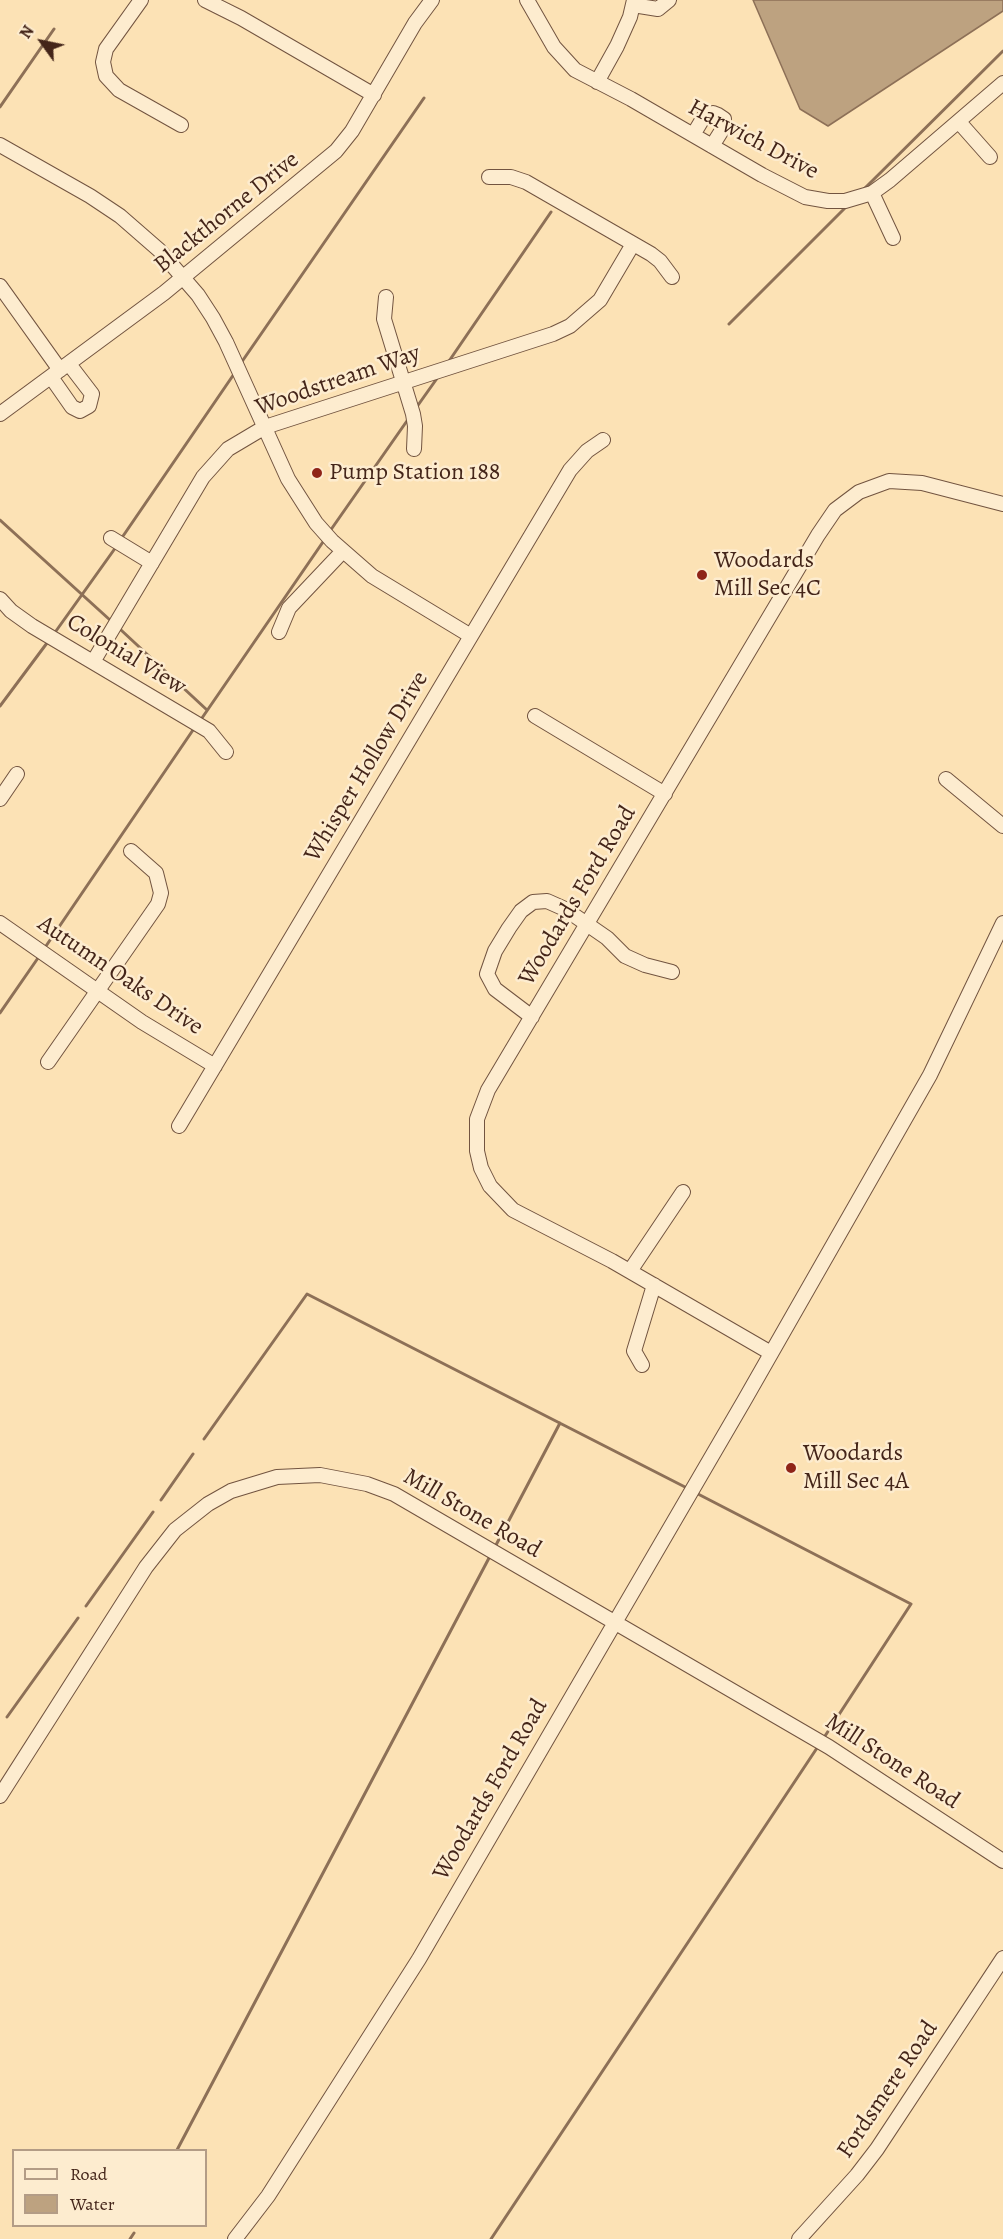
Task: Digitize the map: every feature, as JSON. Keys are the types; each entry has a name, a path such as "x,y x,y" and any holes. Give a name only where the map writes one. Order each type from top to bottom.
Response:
{"street":[{"path":"141,0 106,49 103,62 106,76 119,90 181,125"},
{"path":"205,0 241,18 374,95"},
{"name":"Blackthorne Drive","path":"0,414 183,278 336,151 352,131 415,23 432,0"},
{"name":"Harwich Drive","path":"527,0 561,56 575,70 631,99 793,193 805,197 845,201 872,193 1003,83"},
{"path":"597,82 617,46 634,3 658,9 669,0"},
{"path":"693,135 705,115 712,113 718,115 724,120 724,127 712,146"},
{"path":"959,122 990,157"},
{"path":"0,144 90,196 147,238 198,295 226,342 298,496 316,523 343,551 386,586 471,636"},
{"path":"489,177 511,177 526,182 660,261 672,278"},
{"path":"872,193 893,238"},
{"name":"Woodstream Way","path":"93,662 210,469 228,449 265,427 553,334 570,326 600,300 633,244"},
{"path":"0,286 60,370"},
{"path":"386,297 384,320 413,414 414,449"},
{"name":"Whisper Hollow Drive","path":"179,1126 570,470 587,451 603,440"},
{"name":"Woodards Ford Road","path":"771,1353 630,1271 513,1210 490,1186 481,1168 477,1151 476,1126 481,1104 833,513 859,492 889,481 910,481 1003,504"},
{"path":"111,538 152,563"},
{"path":"279,632 289,608 343,551"},
{"name":"Colonial View","path":"0,599 11,611 32,626 209,731 226,752"},
{"path":"535,716 665,794"},
{"path":"0,799 17,774"},
{"path":"946,779 1003,826"},
{"path":"48,1062 161,897 160,883 156,873 131,850"},
{"path":"532,1017 495,989 487,974 495,951 521,911 533,902 547,901 607,938 625,956 645,965 672,972"},
{"name":"Autumn Oaks Drive","path":"0,923 142,1022 215,1066"},
{"name":"Woodards Ford Road","path":"234,2239 268,2196 419,1959 930,1075 1003,923"},
{"path":"630,1271 683,1192"},
{"path":"642,1365 634,1351 654,1285"},
{"name":"Mill Stone Road","path":"0,1796 164,1541 183,1522 231,1491 258,1482 292,1475 320,1474 376,1487 404,1500 829,1747 1003,1861"},
{"name":"Fordsmere Road","path":"799,2239 857,2175 877,2149 1003,1958"}],"water":[{"path":"753,0 1003,0 1003,11 828,126 800,109"}],"waterway":[{"path":"0,107 54,29"},
{"path":"864,189 1003,51"},
{"path":"241,363 424,98"},
{"path":"729,324 847,206"},
{"path":"447,364 551,212"},
{"path":"121,539 234,374"},
{"path":"416,408 438,377"},
{"path":"330,531 409,418"},
{"path":"0,520 110,620"},
{"path":"202,718 325,539"},
{"path":"56,631 116,547"},
{"path":"121,630 207,710"},
{"path":"0,706 47,643"},
{"path":"46,946 193,730"},
{"path":"0,1013 38,958"},
{"path":"204,1439 307,1294 685,1487"},
{"path":"496,1545 560,1423"},
{"path":"161,1500 193,1454"},
{"path":"698,1494 911,1604 825,1736"},
{"path":"86,1606 153,1512"},
{"path":"178,2149 489,1558"},
{"path":"7,1717 78,1618"},
{"path":"491,2239 817,1748"},
{"path":"130,2239 134,2233"}],"place":[{"name":"Pump Station 188","path":"317,473"},
{"name":"Woodards Mill Sec 4C","path":"702,575"},
{"name":"Woodards Mill Sec 4A","path":"791,1468"}]}
